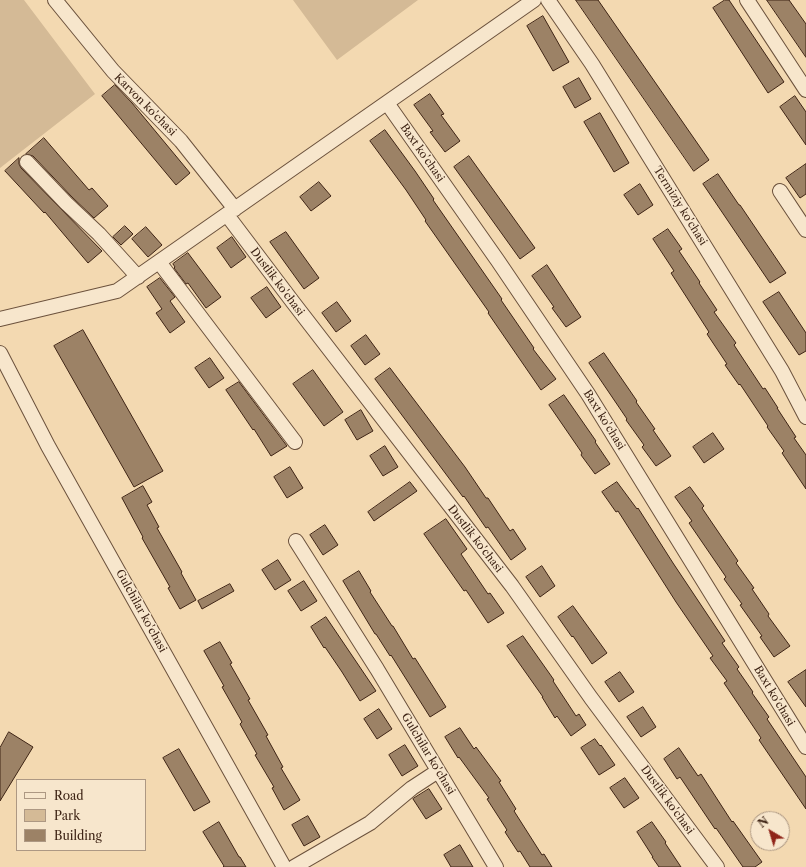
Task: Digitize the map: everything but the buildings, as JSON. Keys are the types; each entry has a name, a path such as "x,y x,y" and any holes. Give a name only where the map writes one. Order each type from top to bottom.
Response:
{"street":[{"name":"Karvon ko'chasi","path":"55,0 113,72 181,141 231,212"},
{"path":"0,319 117,291 534,0"},
{"name":"Termiziy ko'chasi","path":"548,0 612,96 782,371 806,417"},
{"path":"747,0 806,90"},
{"name":"Baxt ko'chasi","path":"387,103 498,261 588,394 806,747"},
{"path":"27,162 66,203 99,234 138,277"},
{"path":"780,191 806,230"},
{"name":"Dustlik ko'chasi","path":"231,212 296,307 512,586 591,698 717,867"},
{"path":"159,262 295,442"},
{"name":"Gulchilar ko'chasi","path":"0,353 52,452 284,867"},
{"name":"Gulchilar ko'chasi","path":"296,541 377,669 496,867"},
{"path":"294,867 370,823 412,788 438,771"}],"green space":[{"path":"0,0 24,0 95,94 0,168"},
{"path":"293,0 418,0 337,60"}]}
